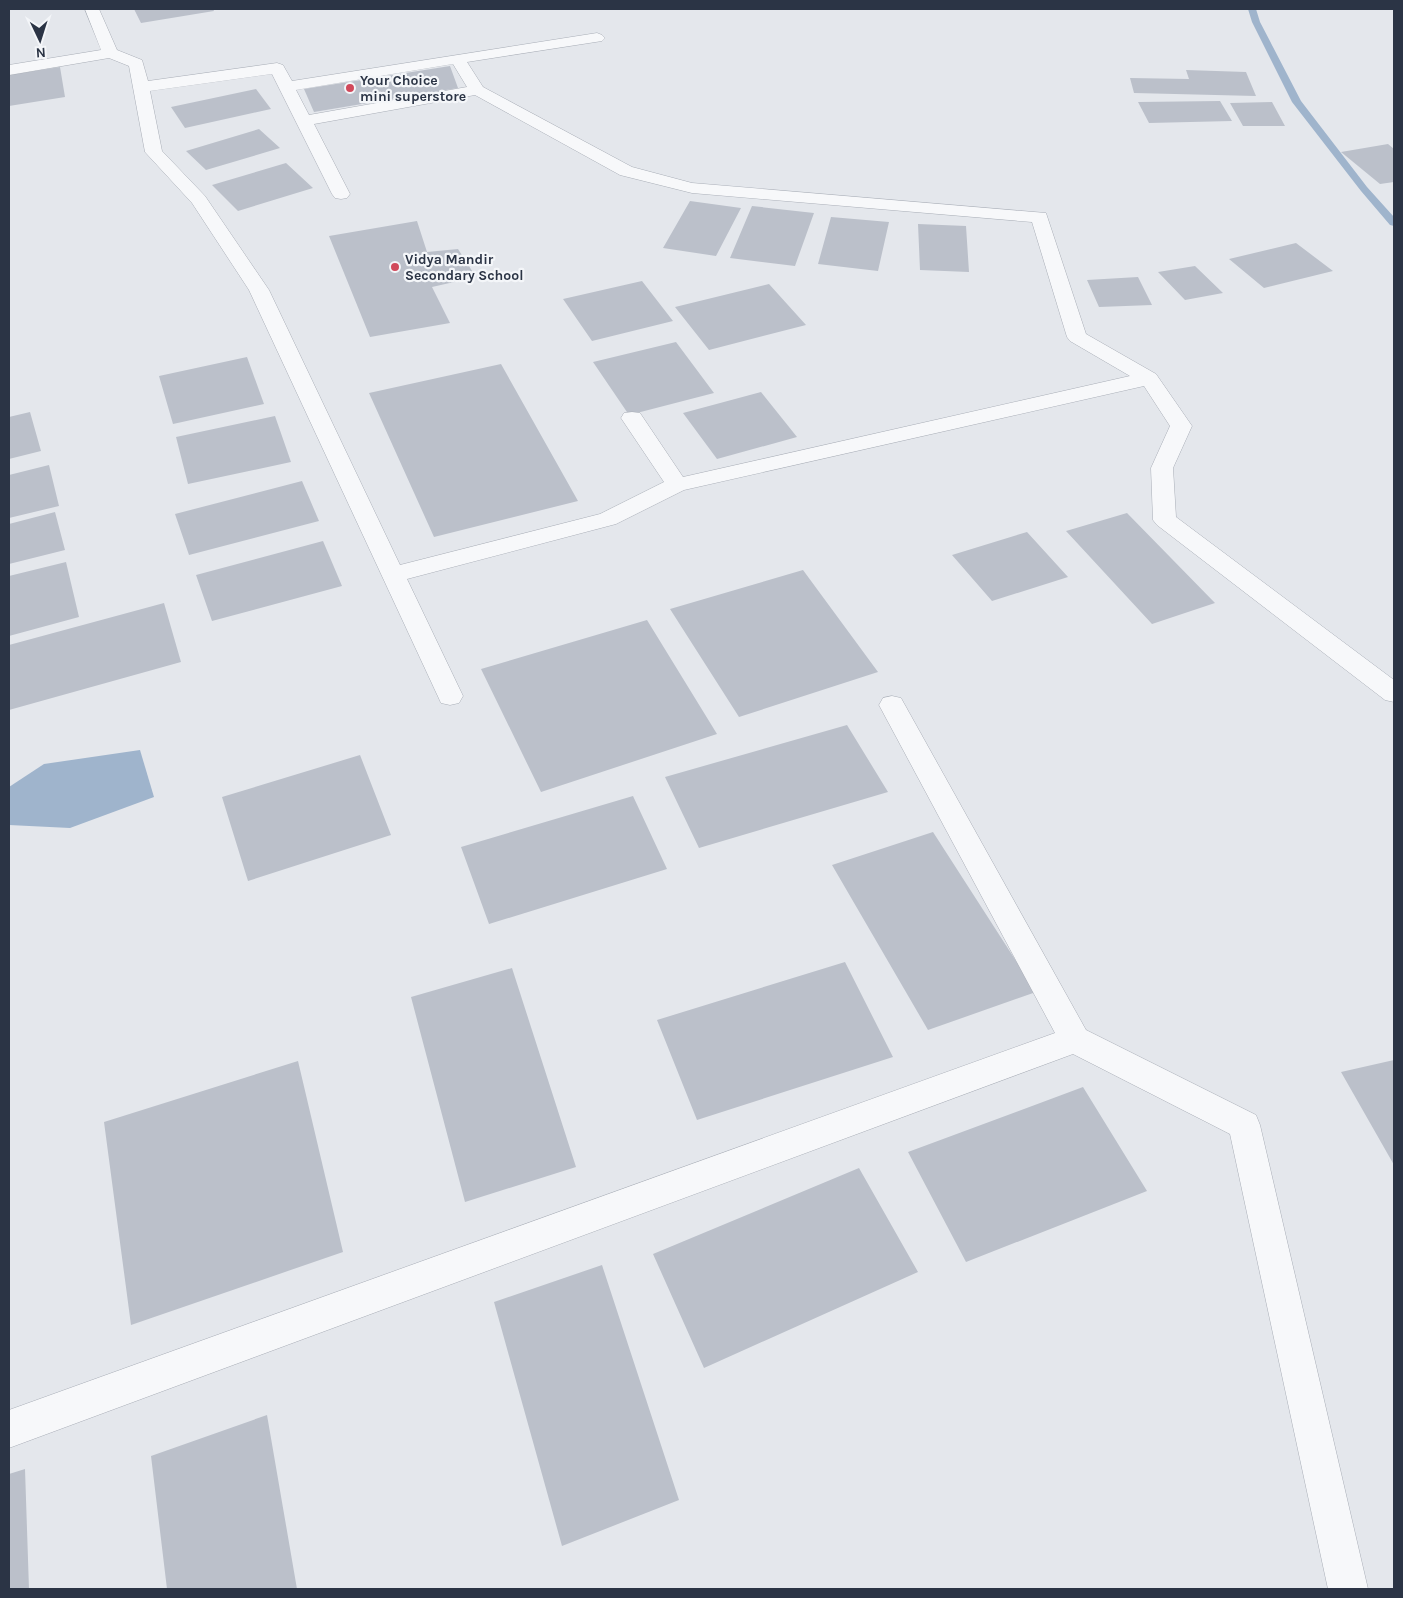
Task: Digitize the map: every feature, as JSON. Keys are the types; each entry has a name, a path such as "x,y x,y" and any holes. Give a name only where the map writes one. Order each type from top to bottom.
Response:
{"street":[{"path":"92,9 110,53"},
{"path":"287,87 597,38"},
{"path":"9,70 110,53 136,64 154,152 199,200 259,290 450,696"},
{"path":"457,59 477,90 626,171 692,188 1040,217 1077,337 1149,378 1181,426 1162,468 1165,520 1394,692"},
{"path":"142,87 277,68 341,194"},
{"path":"304,121 477,90"},
{"path":"392,575 608,519 677,485 1149,378"},
{"path":"632,418 677,485"},
{"path":"892,705 1075,1040 1244,1125 1348,1589"},
{"path":"9,1429 1075,1040"}],"water":[{"path":"140,750 154,797 70,828 9,825 9,787 44,764"}],"building":[{"path":"134,9 213,9 214,11 141,23"},
{"path":"450,66 458,88 314,112 304,89"},
{"path":"60,67 65,97 9,106 9,75"},
{"path":"1186,70 1246,72 1256,96 1134,93 1130,78 1189,79"},
{"path":"256,89 271,109 185,128 171,107"},
{"path":"1220,101 1232,121 1149,123 1138,102"},
{"path":"1272,102 1285,126 1243,126 1230,103"},
{"path":"259,129 280,148 206,170 186,151"},
{"path":"1388,144 1394,149 1394,182 1380,184 1341,152"},
{"path":"286,163 313,188 238,211 212,185"},
{"path":"690,201 741,208 716,256 663,248"},
{"path":"752,206 814,213 795,266 730,258"},
{"path":"831,217 889,222 878,271 818,264"},
{"path":"417,221 427,252 458,249 476,277 432,287 450,323 370,337 329,236"},
{"path":"918,224 966,226 969,272 920,270"},
{"path":"1296,243 1333,271 1264,288 1229,259"},
{"path":"1195,266 1223,293 1185,300 1158,272"},
{"path":"1138,277 1152,305 1099,307 1087,280"},
{"path":"642,281 673,321 592,341 563,299"},
{"path":"769,284 806,325 709,350 675,307"},
{"path":"676,342 714,393 629,415 593,362"},
{"path":"247,357 264,404 173,424 159,376"},
{"path":"501,364 578,501 434,537 369,393"},
{"path":"761,392 797,437 717,459 683,413"},
{"path":"30,412 41,451 9,459 9,417"},
{"path":"275,416 291,462 188,484 176,437"},
{"path":"49,465 59,506 9,518 9,475"},
{"path":"302,481 319,521 189,555 175,514"},
{"path":"55,512 65,550 9,564 9,524"},
{"path":"1127,513 1215,603 1152,624 1066,531"},
{"path":"1027,532 1068,577 992,601 952,555"},
{"path":"323,541 342,586 212,621 196,575"},
{"path":"66,562 79,617 9,636 9,576"},
{"path":"803,570 878,672 739,717 670,609"},
{"path":"164,603 181,662 9,710 9,645"},
{"path":"647,620 717,734 541,792 481,669"},
{"path":"847,725 888,792 699,848 665,777"},
{"path":"360,755 391,835 248,881 222,797"},
{"path":"633,796 667,869 489,924 461,847"},
{"path":"933,832 1036,992 928,1030 832,865"},
{"path":"845,962 893,1057 697,1120 657,1020"},
{"path":"512,968 576,1167 465,1202 411,997"},
{"path":"1394,1060 1394,1165 1341,1072"},
{"path":"298,1061 343,1252 131,1325 104,1122"},
{"path":"1083,1087 1147,1191 966,1262 908,1152"},
{"path":"859,1168 918,1272 704,1368 653,1254"},
{"path":"602,1265 679,1500 562,1546 494,1302"},
{"path":"267,1415 297,1589 167,1589 151,1456"},
{"path":"25,1469 29,1589 9,1589 9,1474"}],"waterway":[{"path":"1252,9 1256,22 1297,102 1364,189 1394,223"}],"place":[{"name":"Your Choice mini superstore","path":"350,88"},
{"name":"Vidya Mandir Secondary School","path":"395,267"}]}
